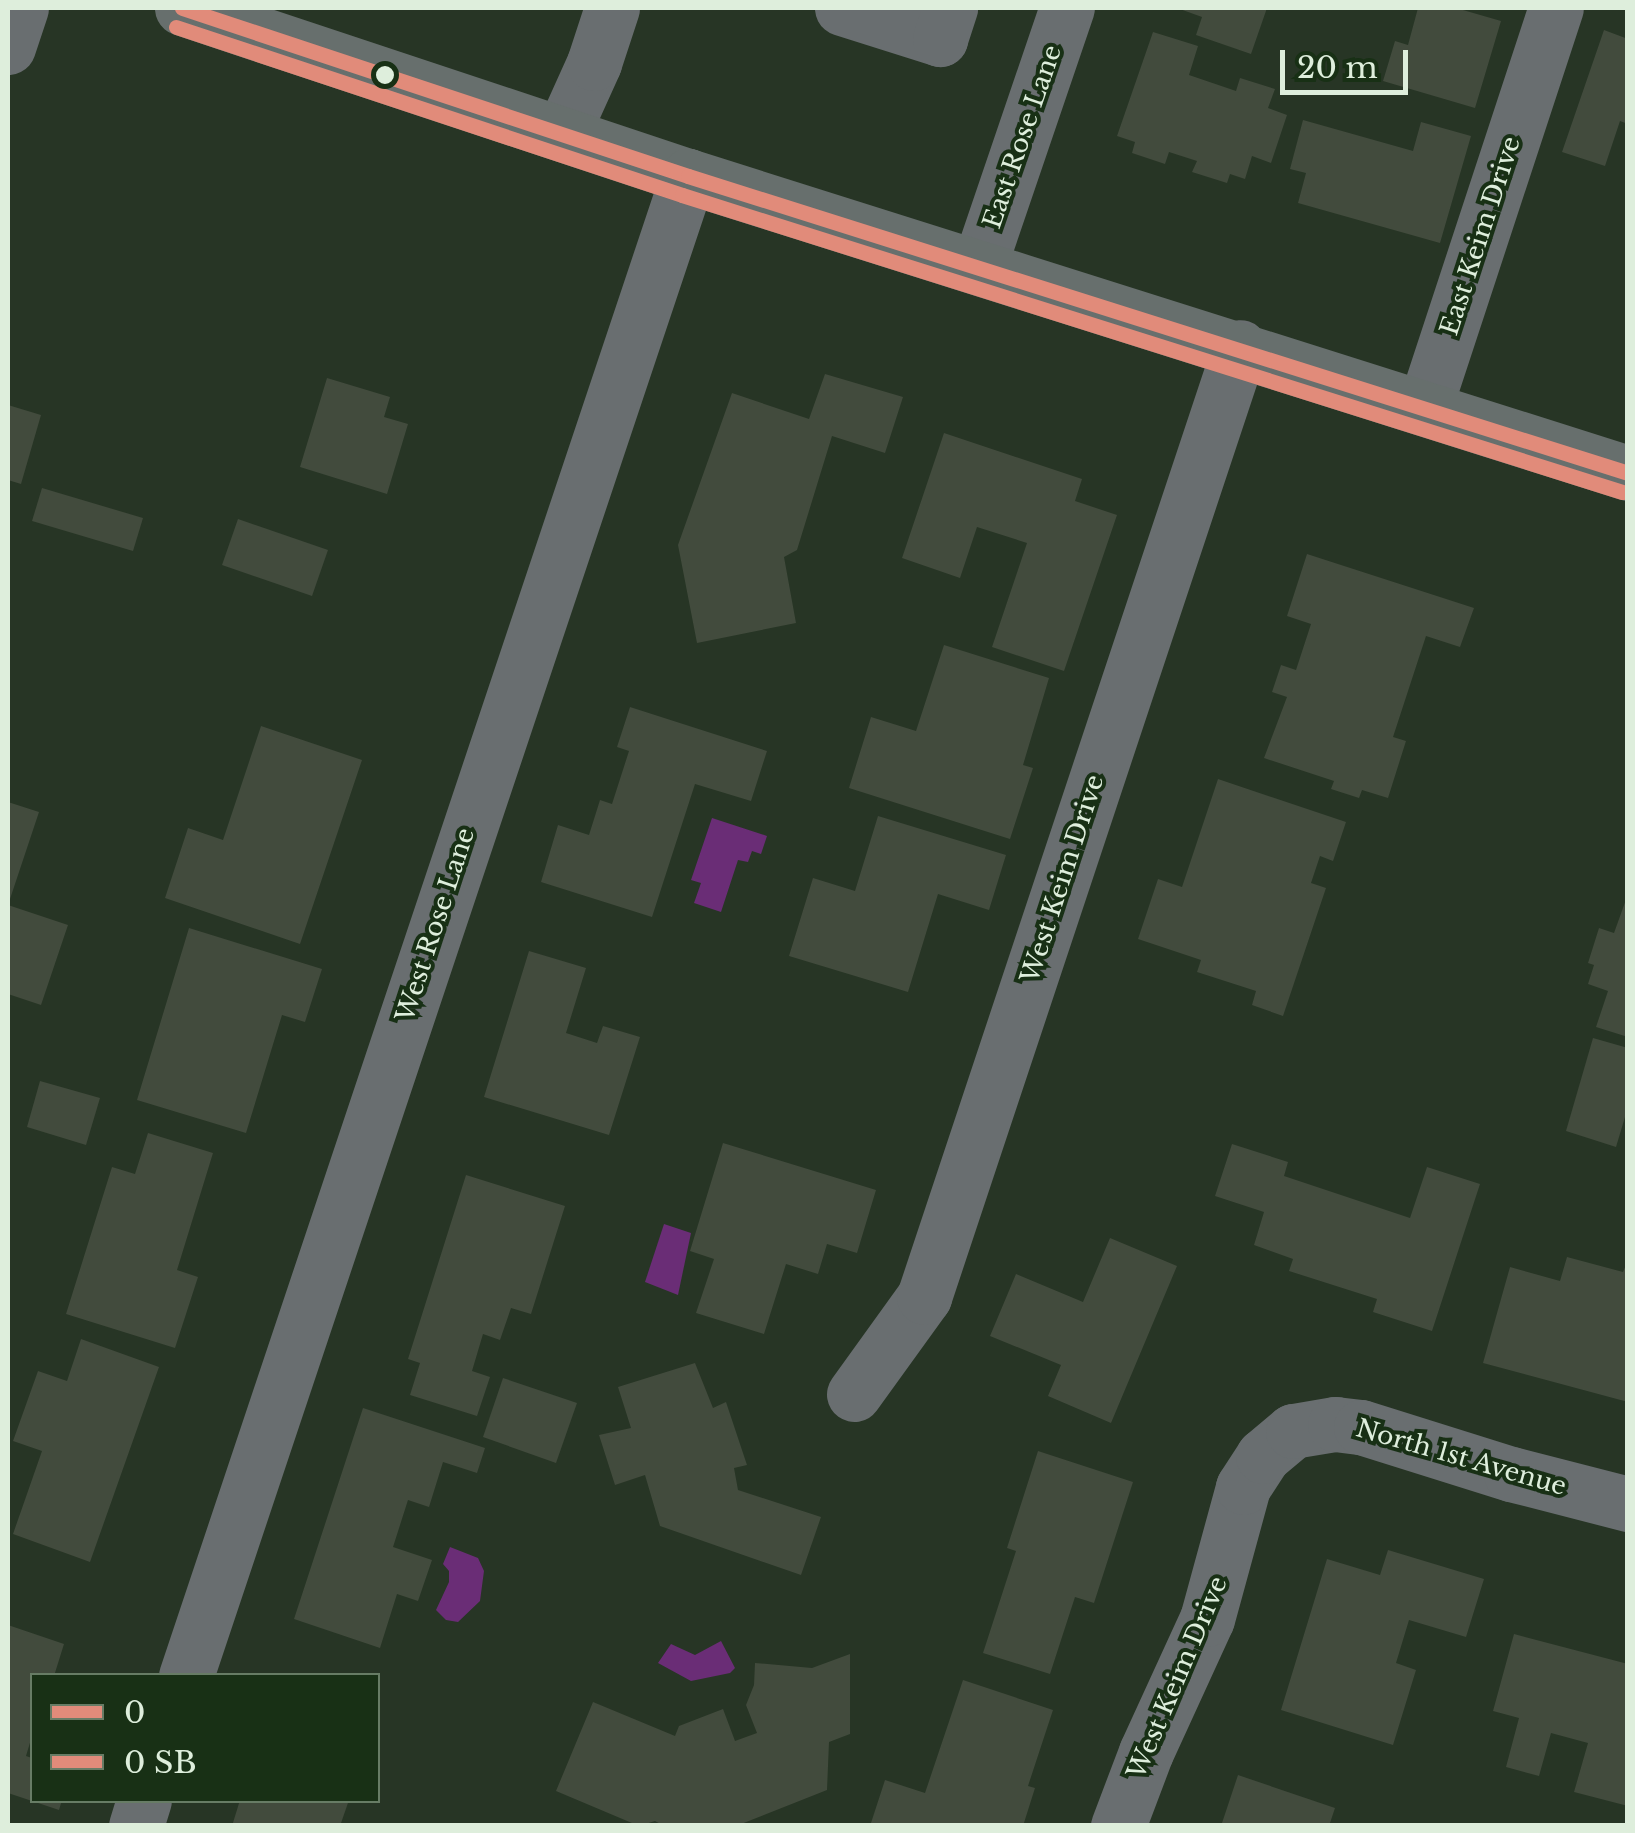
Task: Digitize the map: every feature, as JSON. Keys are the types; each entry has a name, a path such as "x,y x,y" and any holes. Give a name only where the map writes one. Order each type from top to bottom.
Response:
{"main road":[{"path":"182,8 688,176 1240,347 1628,473"}],"street":[{"path":"8,47 20,8"},
{"path":"562,134 594,63 612,8"},
{"path":"842,8 945,23"},
{"name":"East Rose Lane","path":"979,266 1068,8"},
{"name":"East Keim Drive","path":"1424,406 1556,8"},
{"name":"West Rose Lane","path":"187,1673 688,176"},
{"name":"West Keim Drive","path":"854,1394 924,1297 1240,347"},
{"name":"North 1st Avenue","path":"1294,1431 1335,1424 1361,1426 1511,1474 1628,1504"},
{"name":"West Keim Drive","path":"1118,1826 1146,1752 1207,1620 1242,1486 1263,1456 1294,1431"}],"shaded area":[{"path":"712,818 767,836 761,854 752,851 748,862 738,860 721,912 694,903 701,883 691,880"},
{"path":"664,1224 691,1233 678,1295 645,1282"},
{"path":"450,1547 478,1558 484,1571 480,1601 458,1622 446,1620 436,1610 449,1582 449,1571 443,1564"},
{"path":"721,1641 735,1668 730,1673 691,1681 658,1663 671,1644 695,1655"}],"building":[{"path":"1177,8 1267,8 1251,54 1196,35 1202,17"},
{"path":"1418,8 1456,8 1501,21 1475,108 1383,81 1395,41 1408,45"},
{"path":"1604,30 1628,39 1628,124 1620,121 1605,166 1562,152"},
{"path":"1153,32 1198,46 1189,75 1236,91 1240,78 1275,89 1268,108 1287,115 1271,163 1252,156 1245,179 1230,174 1227,183 1192,172 1197,161 1169,152 1165,164 1132,153 1135,142 1117,136"},
{"path":"1303,120 1413,151 1421,122 1471,136 1440,243 1298,203 1306,173 1290,169"},
{"path":"825,374 903,397 885,453 832,436 797,550 784,557 796,623 697,643 678,545 732,393 809,419"},
{"path":"327,378 390,397 384,417 408,424 387,494 300,467"},
{"path":"8,405 41,415 21,484 8,480"},
{"path":"944,433 1082,479 1075,501 1117,515 1064,671 992,647 1027,543 977,527 960,578 902,558"},
{"path":"42,488 143,518 133,551 32,521"},
{"path":"238,519 328,550 312,596 222,565"},
{"path":"1307,554 1474,608 1460,647 1426,636 1393,737 1406,741 1388,798 1362,790 1359,798 1331,789 1334,781 1264,758 1287,697 1272,692 1281,665 1296,670 1311,624 1287,616"},
{"path":"944,645 1049,678 1023,765 1033,768 1010,839 849,788 871,717 916,731"},
{"path":"630,707 767,751 751,801 695,784 652,917 541,882 558,825 589,835 600,800 612,804 629,751 617,747"},
{"path":"261,726 362,760 300,944 165,898 188,828 223,840"},
{"path":"1218,779 1346,822 1333,861 1320,856 1311,883 1326,888 1283,1016 1252,1005 1256,991 1197,972 1201,960 1138,939 1158,879 1182,887"},
{"path":"8,802 39,812 8,905"},
{"path":"878,816 1006,855 989,910 938,894 908,992 789,956 813,878 855,891"},
{"path":"1628,894 1628,1037 1596,1027 1608,991 1588,984 1594,965 1588,963 1599,928 1614,933"},
{"path":"8,905 68,925 41,1005 8,994"},
{"path":"189,928 322,969 305,1022 282,1015 246,1133 137,1100"},
{"path":"529,951 586,968 566,1033 597,1043 603,1026 640,1037 609,1135 484,1097"},
{"path":"1593,1038 1628,1048 1628,1107 1616,1147 1566,1131"},
{"path":"40,1081 100,1098 86,1145 27,1127"},
{"path":"148,1133 213,1153 177,1270 198,1277 175,1348 66,1314 112,1167 135,1174"},
{"path":"723,1143 876,1190 857,1253 827,1244 818,1274 786,1264 764,1334 696,1313 714,1259 690,1251"},
{"path":"1232,1144 1288,1162 1284,1176 1410,1218 1427,1167 1480,1184 1432,1331 1373,1312 1377,1299 1289,1271 1293,1259 1254,1245 1264,1212 1215,1196"},
{"path":"466,1175 565,1206 531,1314 511,1308 500,1340 483,1334 472,1371 490,1377 477,1416 410,1395 420,1363 408,1359"},
{"path":"1110,1238 1177,1266 1111,1423 1048,1396 1061,1365 990,1336 1016,1274 1083,1302"},
{"path":"1567,1257 1623,1272 1628,1260 1628,1402 1483,1363 1510,1267 1560,1281"},
{"path":"81,1339 159,1367 90,1562 13,1534 42,1451 13,1441 38,1371 67,1381"},
{"path":"695,1363 713,1408 726,1402 747,1465 734,1468 738,1490 821,1517 801,1575 660,1526 645,1475 615,1485 599,1435 631,1428 618,1387"},
{"path":"503,1378 577,1403 556,1463 483,1437"},
{"path":"363,1408 485,1448 477,1473 443,1462 429,1507 408,1500 393,1547 432,1560 418,1601 397,1594 380,1648 294,1619"},
{"path":"1038,1451 1133,1482 1094,1603 1075,1597 1050,1674 983,1653 1016,1551 1007,1548"},
{"path":"1388,1550 1484,1579 1466,1637 1409,1620 1396,1663 1416,1670 1393,1745 1281,1710 1327,1559 1380,1575"},
{"path":"8,1625 64,1644 55,1673 30,1673 30,1743 26,1756 30,1757 30,1800 8,1793"},
{"path":"1514,1634 1628,1664 1628,1806 1574,1792 1588,1743 1551,1733 1539,1776 1506,1767 1519,1718 1493,1711"},
{"path":"850,1654 850,1734 829,1742 827,1790 736,1826 664,1826 655,1821 639,1826 556,1791 593,1702 675,1736 679,1726 723,1709 735,1741 757,1733 746,1705 754,1685 755,1663 812,1668"},
{"path":"963,1680 1053,1710 1028,1786 1035,1788 1023,1826 870,1826 885,1780 925,1793"},
{"path":"1238,1775 1335,1808 1329,1826 1221,1826"},
{"path":"38,1803 61,1803 59,1810"},
{"path":"239,1803 348,1803 340,1826 232,1826"}],"transit line":[{"name":"0","path":"182,8 688,176 1628,473"},
{"path":"176,27 682,195 1622,492"}]}
